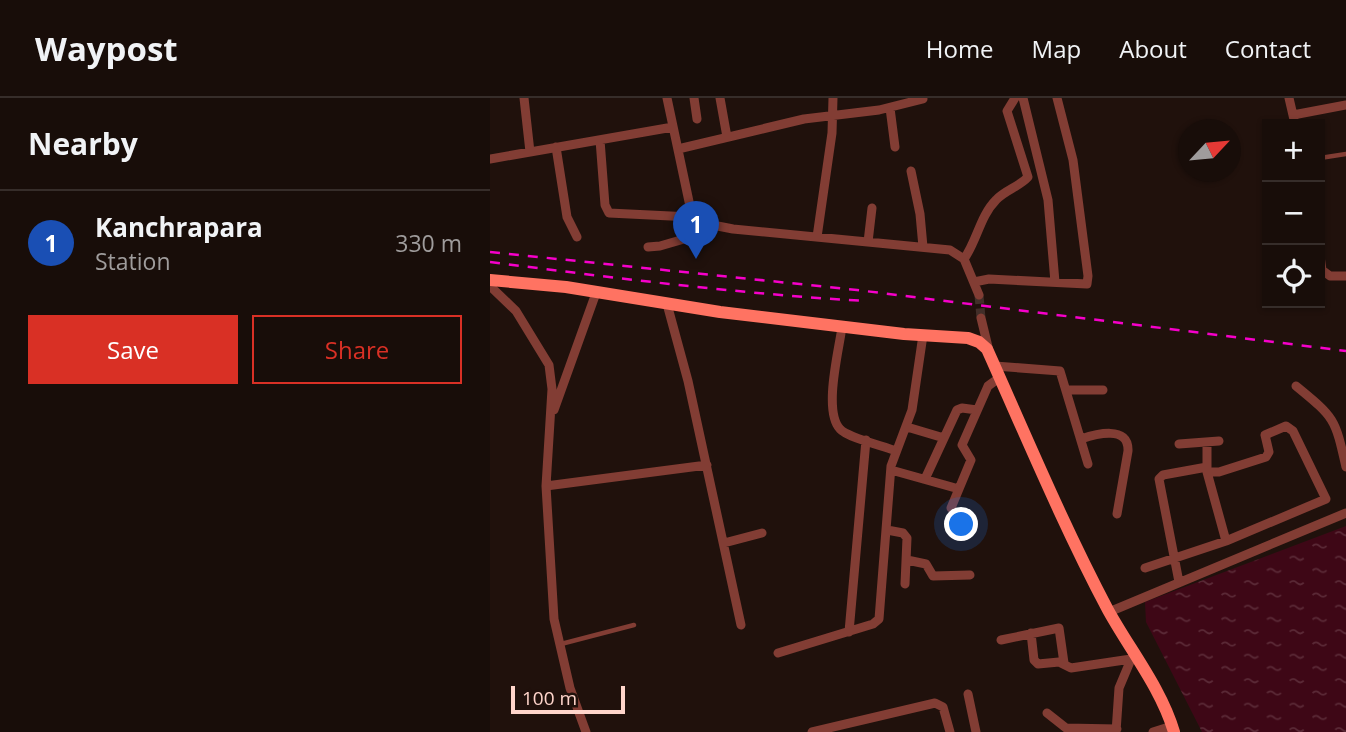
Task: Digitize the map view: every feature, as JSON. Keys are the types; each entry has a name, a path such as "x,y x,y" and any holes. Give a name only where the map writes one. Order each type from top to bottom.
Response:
{"street":[{"path":"524,98 530,152"},
{"path":"648,247 691,237 692,219 667,98"},
{"path":"694,98 697,118"},
{"path":"720,98 727,137"},
{"path":"817,237 833,98"},
{"path":"678,149 804,119 890,108 924,98"},
{"path":"964,259 994,201 1028,177 1007,111 1015,98"},
{"path":"1023,98 1048,200 1055,282"},
{"path":"974,282 989,279 1087,284 1073,160 1057,98"},
{"path":"1289,98 1294,119"},
{"path":"1298,119 1346,106"},
{"path":"890,108 895,147"},
{"path":"490,159 673,127"},
{"path":"600,140 605,205 609,214 692,219 733,229 950,250 964,259 979,295"},
{"path":"556,147 566,210 578,237"},
{"path":"911,172 920,214 923,247"},
{"path":"868,242 872,208"},
{"path":"1325,272 1330,276 1346,276"},
{"path":"490,280 566,287 720,312 842,327 968,338 979,342 987,349 1109,612 1173,729 1153,732"},
{"path":"490,286 516,311 549,365 552,389 546,486 554,619 570,688 586,732"},
{"path":"550,420 596,293"},
{"path":"667,304 688,381 741,625"},
{"path":"951,508 971,460 962,444 995,367 981,318"},
{"path":"842,327 832,406 839,429 896,451"},
{"path":"778,653 873,624 879,619 891,470 907,427 915,395 923,335"},
{"path":"995,367 1059,370 1062,373 1088,464"},
{"path":"1296,386 1331,417 1345,450 1346,467"},
{"path":"1067,390 1103,390"},
{"path":"925,479 957,410 977,410"},
{"path":"907,427 944,438"},
{"path":"1145,568 1174,560 1226,541 1324,501 1326,496 1289,427 1282,427 1265,435 1269,452 1266,457 1219,472 1207,470 1163,475 1159,479 1174,560 1179,582"},
{"path":"1081,439 1105,433 1124,438 1127,442 1128,451 1117,514"},
{"path":"849,632 866,440"},
{"path":"1180,444 1219,440"},
{"path":"1206,442 1207,470 1226,541"},
{"path":"546,486 707,465"},
{"path":"891,470 959,489"},
{"path":"1109,612 1346,513"},
{"path":"887,530 906,535 905,584"},
{"path":"724,543 762,533"},
{"path":"907,559 926,564 933,576 970,575"},
{"path":"1001,640 1059,628 1064,663"},
{"path":"1031,633 1035,661 1038,664 1064,663 1071,667 1133,656"},
{"path":"1047,713 1066,728 1117,731 1119,688 1133,656"},
{"path":"968,694 976,732"},
{"path":"812,732 935,703 940,704 945,711 950,732"}],"lane":[{"path":"1325,157 1346,154"},
{"path":"560,645 634,625"}],"water":[{"path":"1346,526 1346,732 1202,732 1146,622 1145,602"}],"tunnel":[{"path":"979,295 981,318"}],"railway":[{"path":"490,252 857,290 1346,351"},
{"path":"490,262 725,290 866,301"}],"place":[{"name":"Kanchrapara","path":"696,259"}]}
